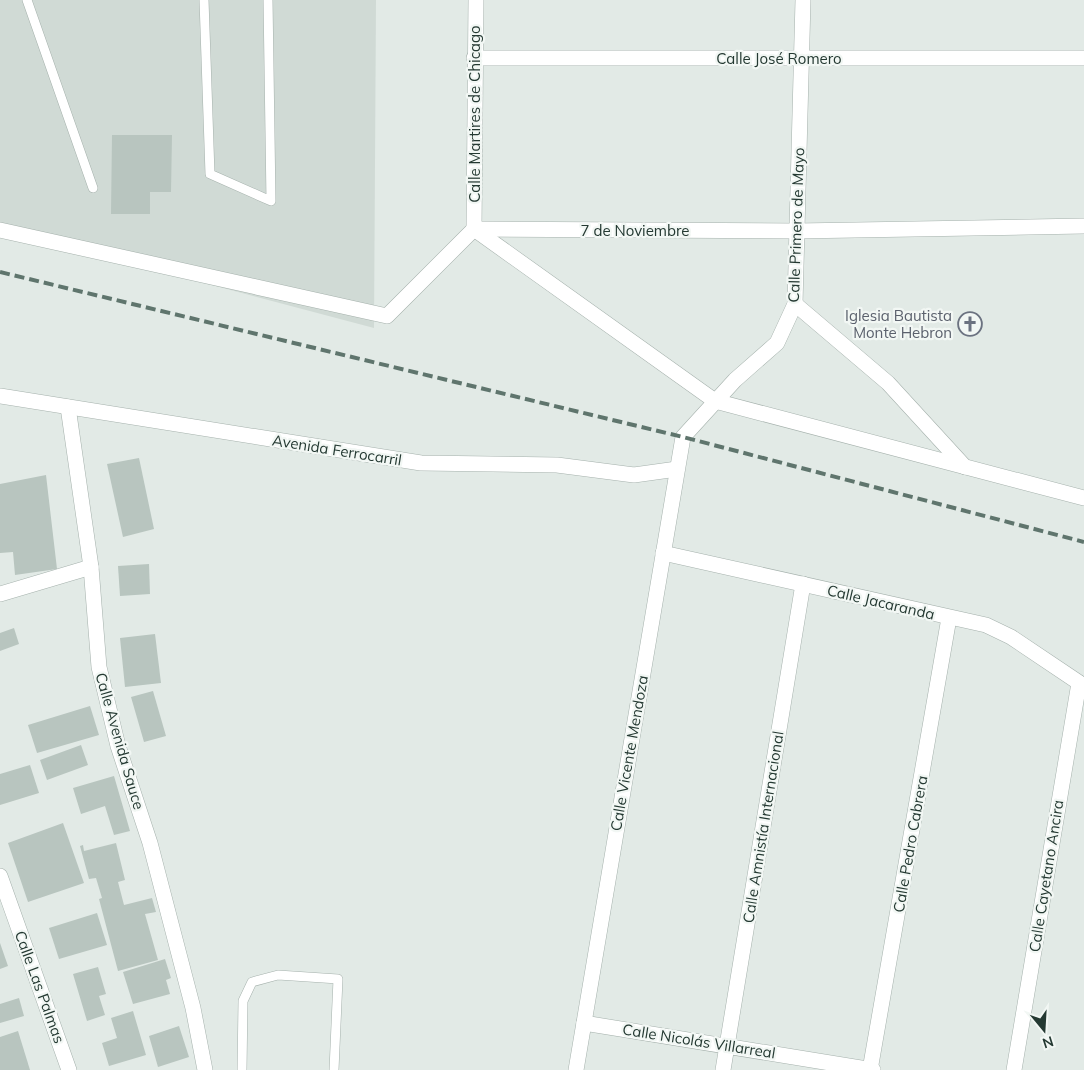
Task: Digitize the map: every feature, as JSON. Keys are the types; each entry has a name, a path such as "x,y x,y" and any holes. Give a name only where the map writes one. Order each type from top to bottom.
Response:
{"street":[{"name":"Calle Martires de Chicago","path":"474,229 476,0"},
{"name":"Calle Primero de Mayo","path":"683,436 735,380 777,343 795,304 803,0"},
{"name":"Calle José Romero","path":"474,58 1084,58"},
{"name":"7 de Noviembre","path":"474,229 797,231 1084,226"},
{"path":"0,230 387,316 474,229 715,401 1084,498"},
{"path":"795,304 888,383 965,467"},
{"name":"Avenida Ferrocarril","path":"0,396 422,463 558,465 634,474 677,469"},
{"name":"Calle Avenida Sauce","path":"68,406 91,567 99,667 108,708 150,843 193,1008 205,1070"},
{"name":"Calle Vicente Mendoza","path":"576,1070 683,436"},
{"name":"Calle Jacaranda","path":"663,552 986,625 1011,637 1081,685"},
{"path":"0,594 91,567"},
{"name":"Calle Amnistía Internacional","path":"723,1070 803,584"},
{"name":"Calle Pedro Cabrera","path":"871,1070 949,618"},
{"name":"Calle Cayetano Ancira","path":"1014,1070 1081,685"},
{"name":"Calle Las Palmas","path":"0,876 69,1070"},
{"name":"Calle Nicolás Villarreal","path":"584,1022 871,1070"}],"lane":[{"path":"28,0 93,188"},
{"path":"204,0 210,174 271,201 268,0"},
{"path":"242,1070 242,1001 252,982 278,975 338,979 334,1070"}],"shaded area":[{"path":"0,0 376,0 374,328 0,229"}],"building":[{"path":"112,135 172,135 171,192 150,192 150,214 111,214"},
{"path":"139,458 154,529 123,537 107,464"},
{"path":"46,475 57,569 15,575 13,552 0,553 0,484"},
{"path":"149,564 150,594 120,596 118,566"},
{"path":"14,628 19,644 0,651 0,633"},
{"path":"155,634 161,683 125,687 120,638"},
{"path":"153,691 166,736 144,742 131,697"},
{"path":"90,706 99,735 37,753 28,725"},
{"path":"81,745 88,765 47,780 40,760"},
{"path":"30,765 39,793 0,805 0,774"},
{"path":"114,776 130,831 114,835 105,806 81,814 73,788"},
{"path":"63,823 84,883 28,902 8,843"},
{"path":"116,843 125,880 118,882 124,905 152,898 156,912 145,914 158,960 118,971 99,899 102,898 96,878 89,879 80,846 83,845 84,851"},
{"path":"97,913 107,945 59,959 49,928"},
{"path":"0,943 8,966 0,969"},
{"path":"165,959 171,978 166,980 170,994 133,1004 123,972"},
{"path":"98,967 106,994 99,996 105,1015 87,1021 73,974"},
{"path":"19,998 24,1016 0,1023 0,1004"},
{"path":"133,1011 146,1055 109,1066 102,1043 117,1038 111,1018"},
{"path":"179,1026 189,1057 158,1067 149,1036"},
{"path":"18,1031 30,1070 0,1070 0,1037"}],"railway":[{"path":"0,272 683,437 1084,542"}],"place":[{"name":"Iglesia Bautista Monte Hebron","path":"970,324"}]}
